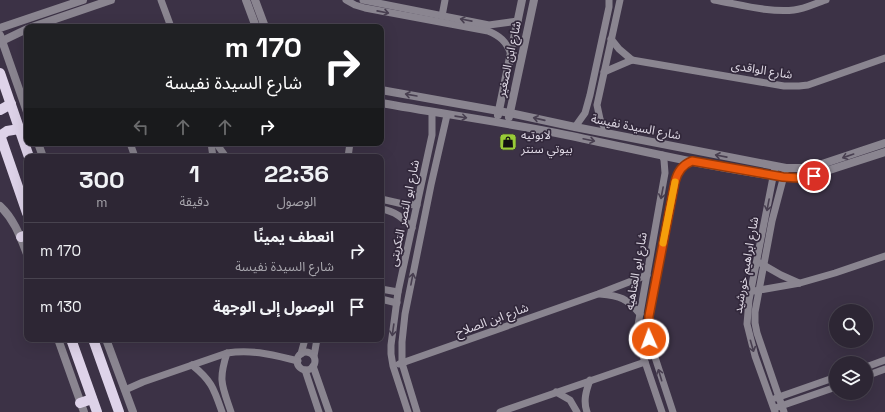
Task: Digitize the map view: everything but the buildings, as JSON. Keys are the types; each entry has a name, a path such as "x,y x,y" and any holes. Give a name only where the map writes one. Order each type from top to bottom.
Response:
{"main road":[{"path":"0,73 24,143"},
{"path":"0,110 11,104"},
{"path":"19,129 7,131 0,136 24,204"},
{"path":"72,342 97,412"},
{"path":"94,342 119,412"},
{"path":"82,407 92,399"}],"street":[{"path":"0,28 82,0 85,9"},
{"path":"41,24 111,0"},
{"path":"161,0 170,24"},
{"path":"246,0 255,24"},
{"path":"255,0 264,24"},
{"path":"346,0 365,8 489,28 518,21"},
{"path":"363,0 442,16 489,28 504,40 511,54"},
{"path":"442,16 445,0"},
{"name":"شارع ابن الصغير","path":"496,122 522,0"},
{"name":"شارع ابن الصغير","path":"507,124 534,0"},
{"path":"607,133 597,110 620,0"},
{"path":"714,0 793,10 826,0"},
{"path":"574,127 585,113 609,4 617,9"},
{"path":"24,30 1,38 24,103"},
{"path":"604,72 632,60 619,49 611,38"},
{"name":"شارع الواقدى","path":"632,60 794,87 814,83 885,58"},
{"name":"شارع السيدة نفيسة","path":"384,91 510,113 775,167 808,168 885,143"},
{"path":"590,95 599,97"},
{"name":"شارع السيدة نفيسة","path":"384,104 507,124 692,161 783,177 805,178 885,152"},
{"name":"شارع ابو النصر التكريتى","path":"408,412 393,366 391,345 398,292 432,135 432,112"},
{"name":"شارع ابو النصر التكريتى","path":"417,412 402,363 402,342 405,314 431,184 447,115"},
{"name":"شارع ابو العتاهيه","path":"662,155 665,173 640,314 639,341 644,362 662,412"},
{"name":"شارع ابو العتاهيه","path":"673,412 649,339 649,316 676,176 683,166 692,161"},
{"name":"شارع ابراهيم خورشيد","path":"775,167 760,263 755,323 783,409"},
{"name":"شارع ابراهيم خورشيد","path":"774,410 755,356 747,324 750,290 760,263 786,168"},
{"path":"384,200 417,205"},
{"path":"0,206 9,214 24,236"},
{"path":"384,210 394,212 403,218 412,228"},
{"path":"750,290 758,291 800,283 885,256"},
{"path":"760,263 781,275 800,283"},
{"name":"شارع ابن الصلاح","path":"393,366 598,294 647,275"},
{"path":"384,290 398,292"},
{"name":"شارع ابن الصلاح","path":"598,294 623,298 634,306 640,314"},
{"path":"384,301 397,304"},
{"path":"747,324 755,323"},
{"path":"59,342 82,407"},
{"path":"107,342 132,412"},
{"path":"304,342 298,361 300,367 305,370 319,412"},
{"path":"305,370 308,370 313,366 315,361 314,356 316,342"},
{"path":"125,390 227,353 255,352 298,361"},
{"path":"301,354 308,352 314,356"},
{"path":"227,353 221,382 231,412"},
{"path":"873,364 885,360"},
{"path":"500,412 644,362"},
{"path":"192,365 203,374 212,386 222,412"},
{"path":"313,366 329,412"},
{"path":"873,373 885,369"},
{"path":"770,399 829,379"},
{"path":"587,412 585,394 590,380"},
{"path":"774,410 783,409 829,389"},
{"path":"556,392 570,400 577,412"}],"slow traffic":[{"path":"663,243 675,182"}],"place":[{"name":"لابوتيه بيوتي سنتر","path":"508,142"}],"route":[{"path":"649,339 649,316 676,176 683,166 692,161 773,176 798,178 814,176"}]}
